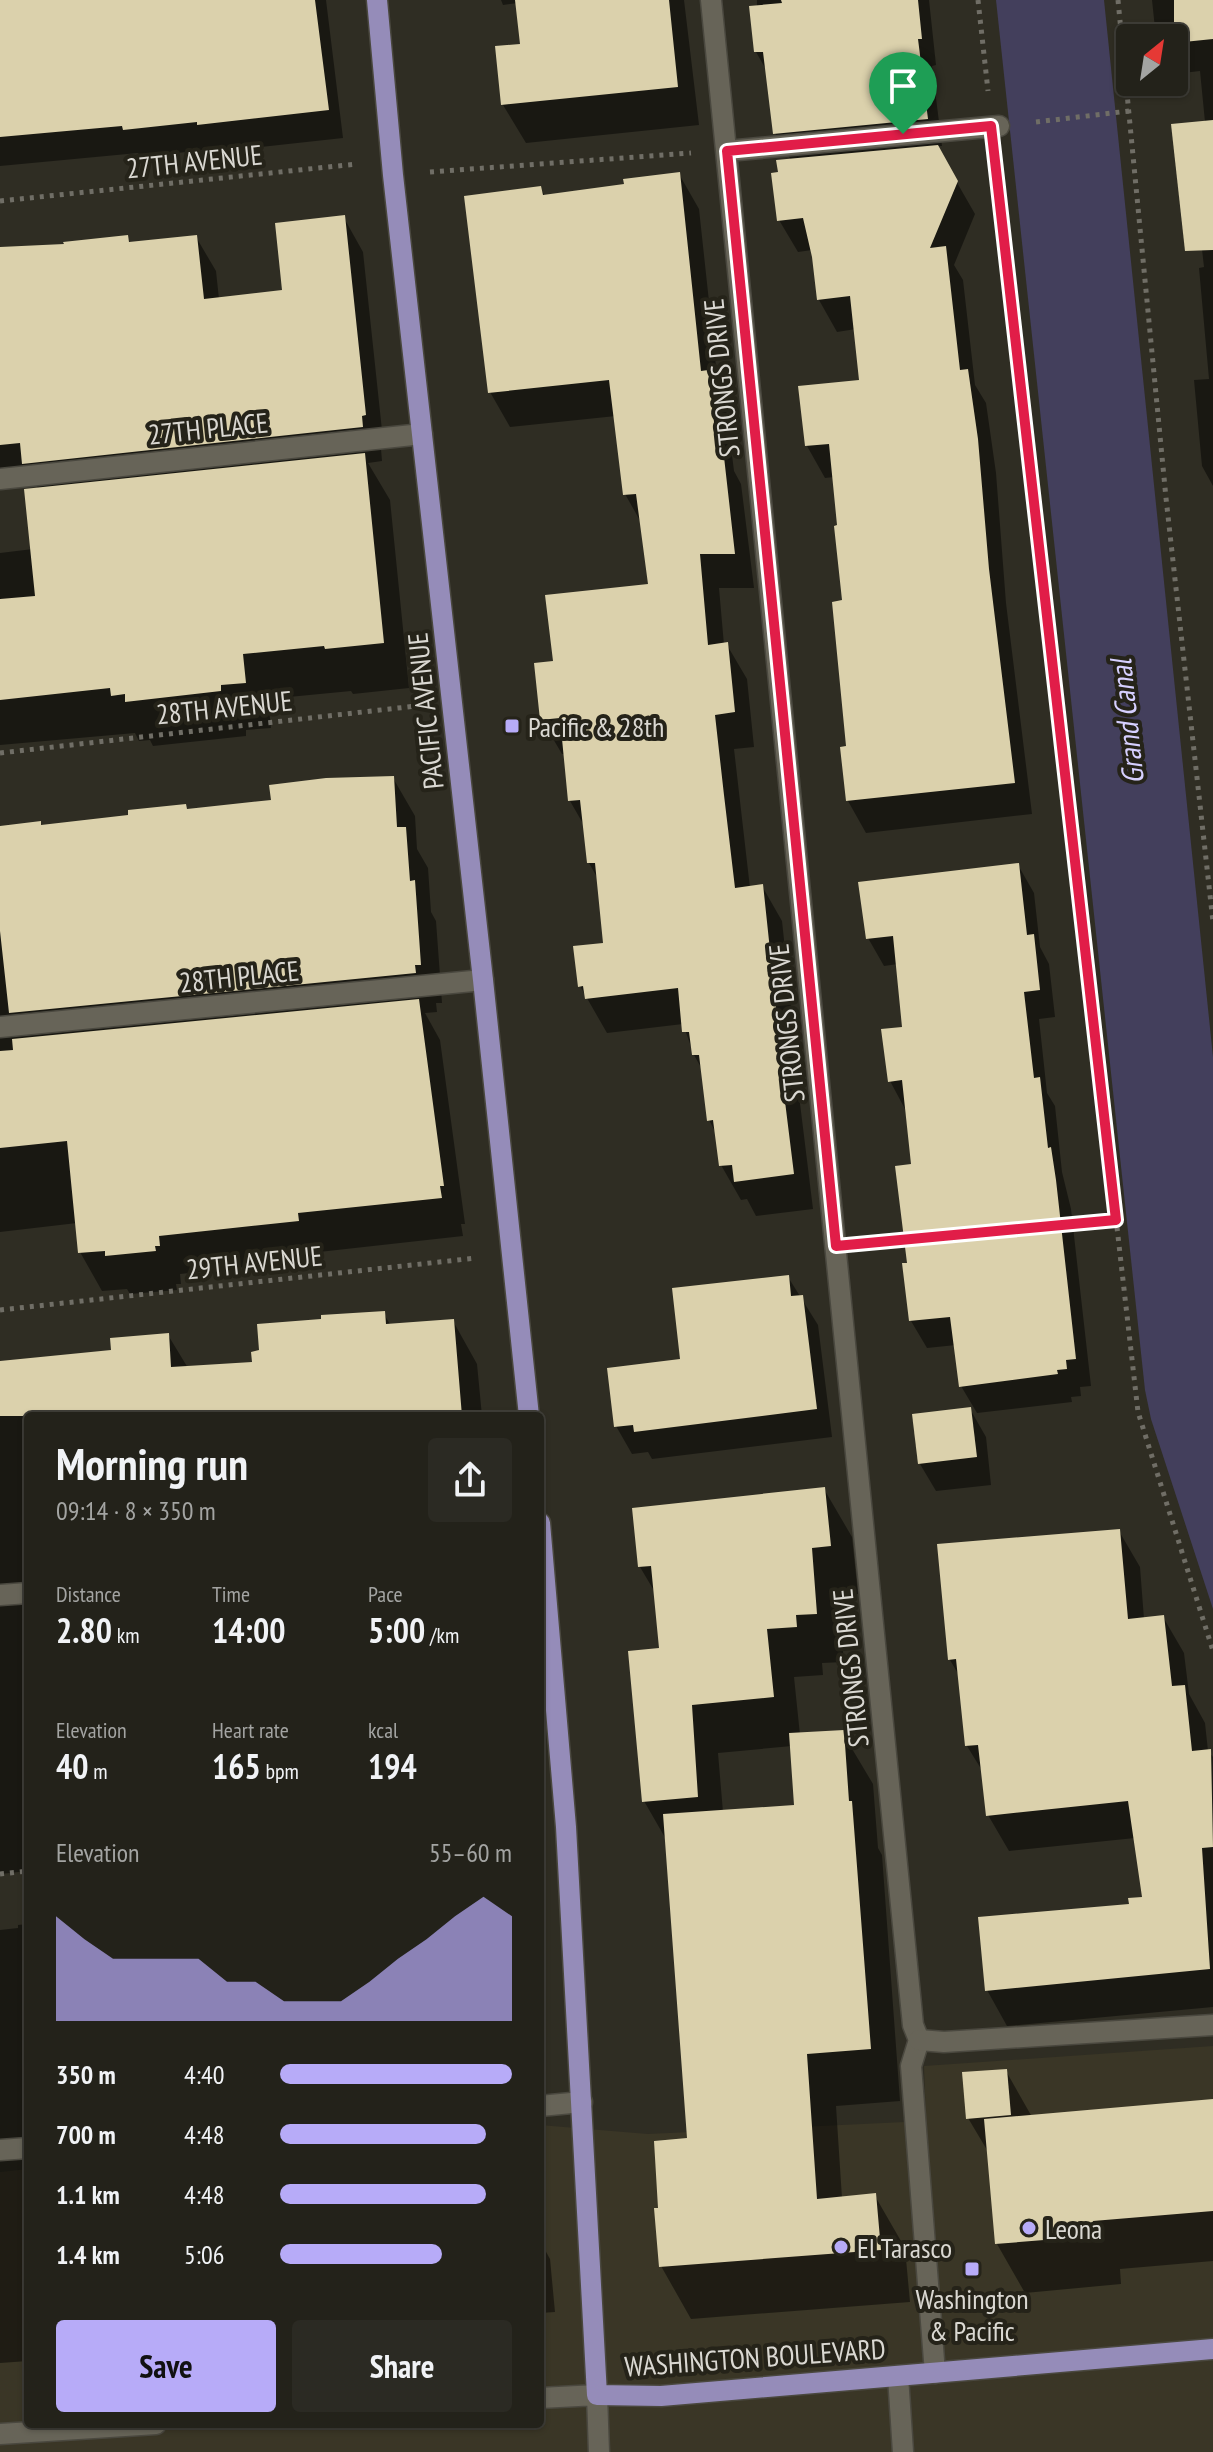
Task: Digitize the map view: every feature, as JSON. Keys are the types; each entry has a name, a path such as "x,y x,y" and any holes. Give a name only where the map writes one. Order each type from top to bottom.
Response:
{"main road":[{"name":"PACIFIC AVENUE","path":"377,0 529,1412"},
{"path":"544,1579 566,1827 597,2395"},
{"name":"WASHINGTON BOULEVARD","path":"597,2395 661,2396 1213,2349"}],"street":[{"name":"STRONGS DRIVE","path":"711,0 913,2025 919,2040 911,2066 935,2373"},
{"path":"727,151 995,126"},
{"name":"27TH PLACE","path":"0,479 422,434"},
{"name":"28TH PLACE","path":"0,1027 483,980"},
{"path":"0,1595 24,1593"},
{"path":"919,2040 944,2042 1213,2025"},
{"path":"544,2106 582,2102"},
{"path":"0,2150 24,2148"},
{"path":"898,2376 903,2452"},
{"path":"597,2395 599,2452"},
{"name":"WASHINGTON BOULEVARD","path":"544,2398 597,2395"},
{"path":"0,2434 94,2428"}],"path":[{"path":"978,0 995,126 1138,1412 1213,1651"},
{"path":"1118,0 1168,514 1213,922"},
{"path":"995,126 1129,111"},
{"name":"27TH AVENUE","path":"0,201 393,168 727,151"},
{"name":"28TH AVENUE","path":"0,753 453,702"},
{"path":"836,1246 1116,1220"},
{"name":"29TH AVENUE","path":"0,1310 512,1254"},
{"path":"0,1874 24,1871"}],"shaded area":[{"path":"1213,2046 1213,2452 0,2452 0,2172 24,2169 24,2428 544,2428 544,2125 648,2134 926,2121 924,2066"}],"water":[{"name":"Grand Canal","path":"996,0 1104,0 1213,1057 1213,1609 1151,1419 1145,1390"}],"building":[{"path":"0,0 315,0 329,110 197,125 197,122 123,130 122,126 0,137"},
{"path":"515,0 669,0 678,87 501,105 495,46 520,44"},
{"path":"781,0 918,0 922,39 918,39 928,119 773,134 763,52 754,52 749,6 782,3"},
{"path":"1174,0 1213,0 1213,39 1188,42 1188,24 1174,24"},
{"path":"1213,120 1213,250 1185,251 1171,124"},
{"path":"938,145 958,181 930,248 946,246 960,370 968,369 1015,783 846,801 840,747 846,746 832,602 842,600 829,444 805,446 798,386 859,380 850,296 817,300 803,218 777,221 771,173 778,172 776,160"},
{"path":"680,172 701,371 708,370 717,448 723,448 735,554 700,554 708,645 728,642 735,712 715,715 724,795 735,888 763,884 794,1174 734,1182 732,1165 719,1166 713,1120 707,1121 699,1055 692,1055 689,1032 682,1032 678,988 585,999 583,986 578,987 573,946 603,943 595,863 587,863 580,800 568,801 560,718 540,720 534,663 553,661 545,595 648,584 636,494 623,495 609,380 488,393 464,196 541,186 543,195 624,184 623,179"},
{"path":"345,215 366,415 362,416 363,427 22,464 20,443 0,445 0,247 64,244 128,235 129,242 197,235 204,299 282,290 275,223"},
{"path":"365,453 384,643 243,654 246,683 221,685 221,691 125,702 125,694 111,696 110,688 0,700 0,599 35,596 24,489"},
{"path":"394,776 397,827 406,827 410,881 415,880 421,965 415,965 416,973 9,1013 0,931 0,826 41,821 41,825 128,815 128,810 186,804 187,809 271,800 269,785 326,778"},
{"path":"1019,863 1027,935 1034,934 1040,990 1024,992 1034,1078 1040,1077 1048,1148 1051,1147 1056,1180 1076,1359 1066,1360 1067,1369 1057,1370 1058,1374 959,1387 950,1317 909,1321 902,1263 907,1263 895,1166 911,1164 902,1080 888,1082 881,1029 902,1027 893,936 866,939 858,882"},
{"path":"419,999 444,1186 440,1186 442,1198 298,1213 299,1221 159,1236 160,1246 155,1246 156,1251 105,1256 105,1251 78,1253 67,1141 0,1148 0,1051 13,1050 12,1039"},
{"path":"789,1275 791,1296 803,1295 817,1409 634,1432 633,1425 614,1427 607,1368 680,1359 672,1288"},
{"path":"385,1311 386,1324 454,1319 462,1412 24,1412 24,1416 0,1416 0,1361 111,1350 110,1338 169,1333 171,1367 252,1362 251,1352 259,1350 257,1324 321,1319 321,1315"},
{"path":"971,1407 977,1457 918,1464 912,1414"},
{"path":"825,1487 831,1546 812,1548 817,1614 796,1615 797,1627 767,1629 774,1697 692,1705 698,1797 642,1802 628,1651 659,1648 651,1566 638,1567 632,1508"},
{"path":"1120,1529 1128,1619 1164,1615 1172,1686 1185,1685 1192,1751 1211,1749 1213,1847 1202,1848 1210,1969 985,1991 978,1917 1129,1904 1128,1898 1142,1897 1128,1801 986,1816 978,1745 965,1746 956,1659 948,1660 937,1544"},
{"path":"844,1730 871,2049 807,2054 817,2199 876,2193 881,2250 659,2267 654,2208 658,2208 654,2141 687,2138 663,1814 794,1805 789,1733"},
{"path":"1007,2069 1011,2115 966,2119 962,2072"},
{"path":"1213,2099 1213,2211 1093,2221 1094,2236 995,2244 984,2119"}],"place":[{"name":"Pacific & 28th","path":"512,726"},
{"name":"Leona","path":"1029,2228"},
{"name":"El Tarasco","path":"841,2247"},
{"name":"Washington & Pacific","path":"972,2269"}],"route":[{"path":"991,126 1116,1220 836,1246 727,151 903,134 991,126"}]}
